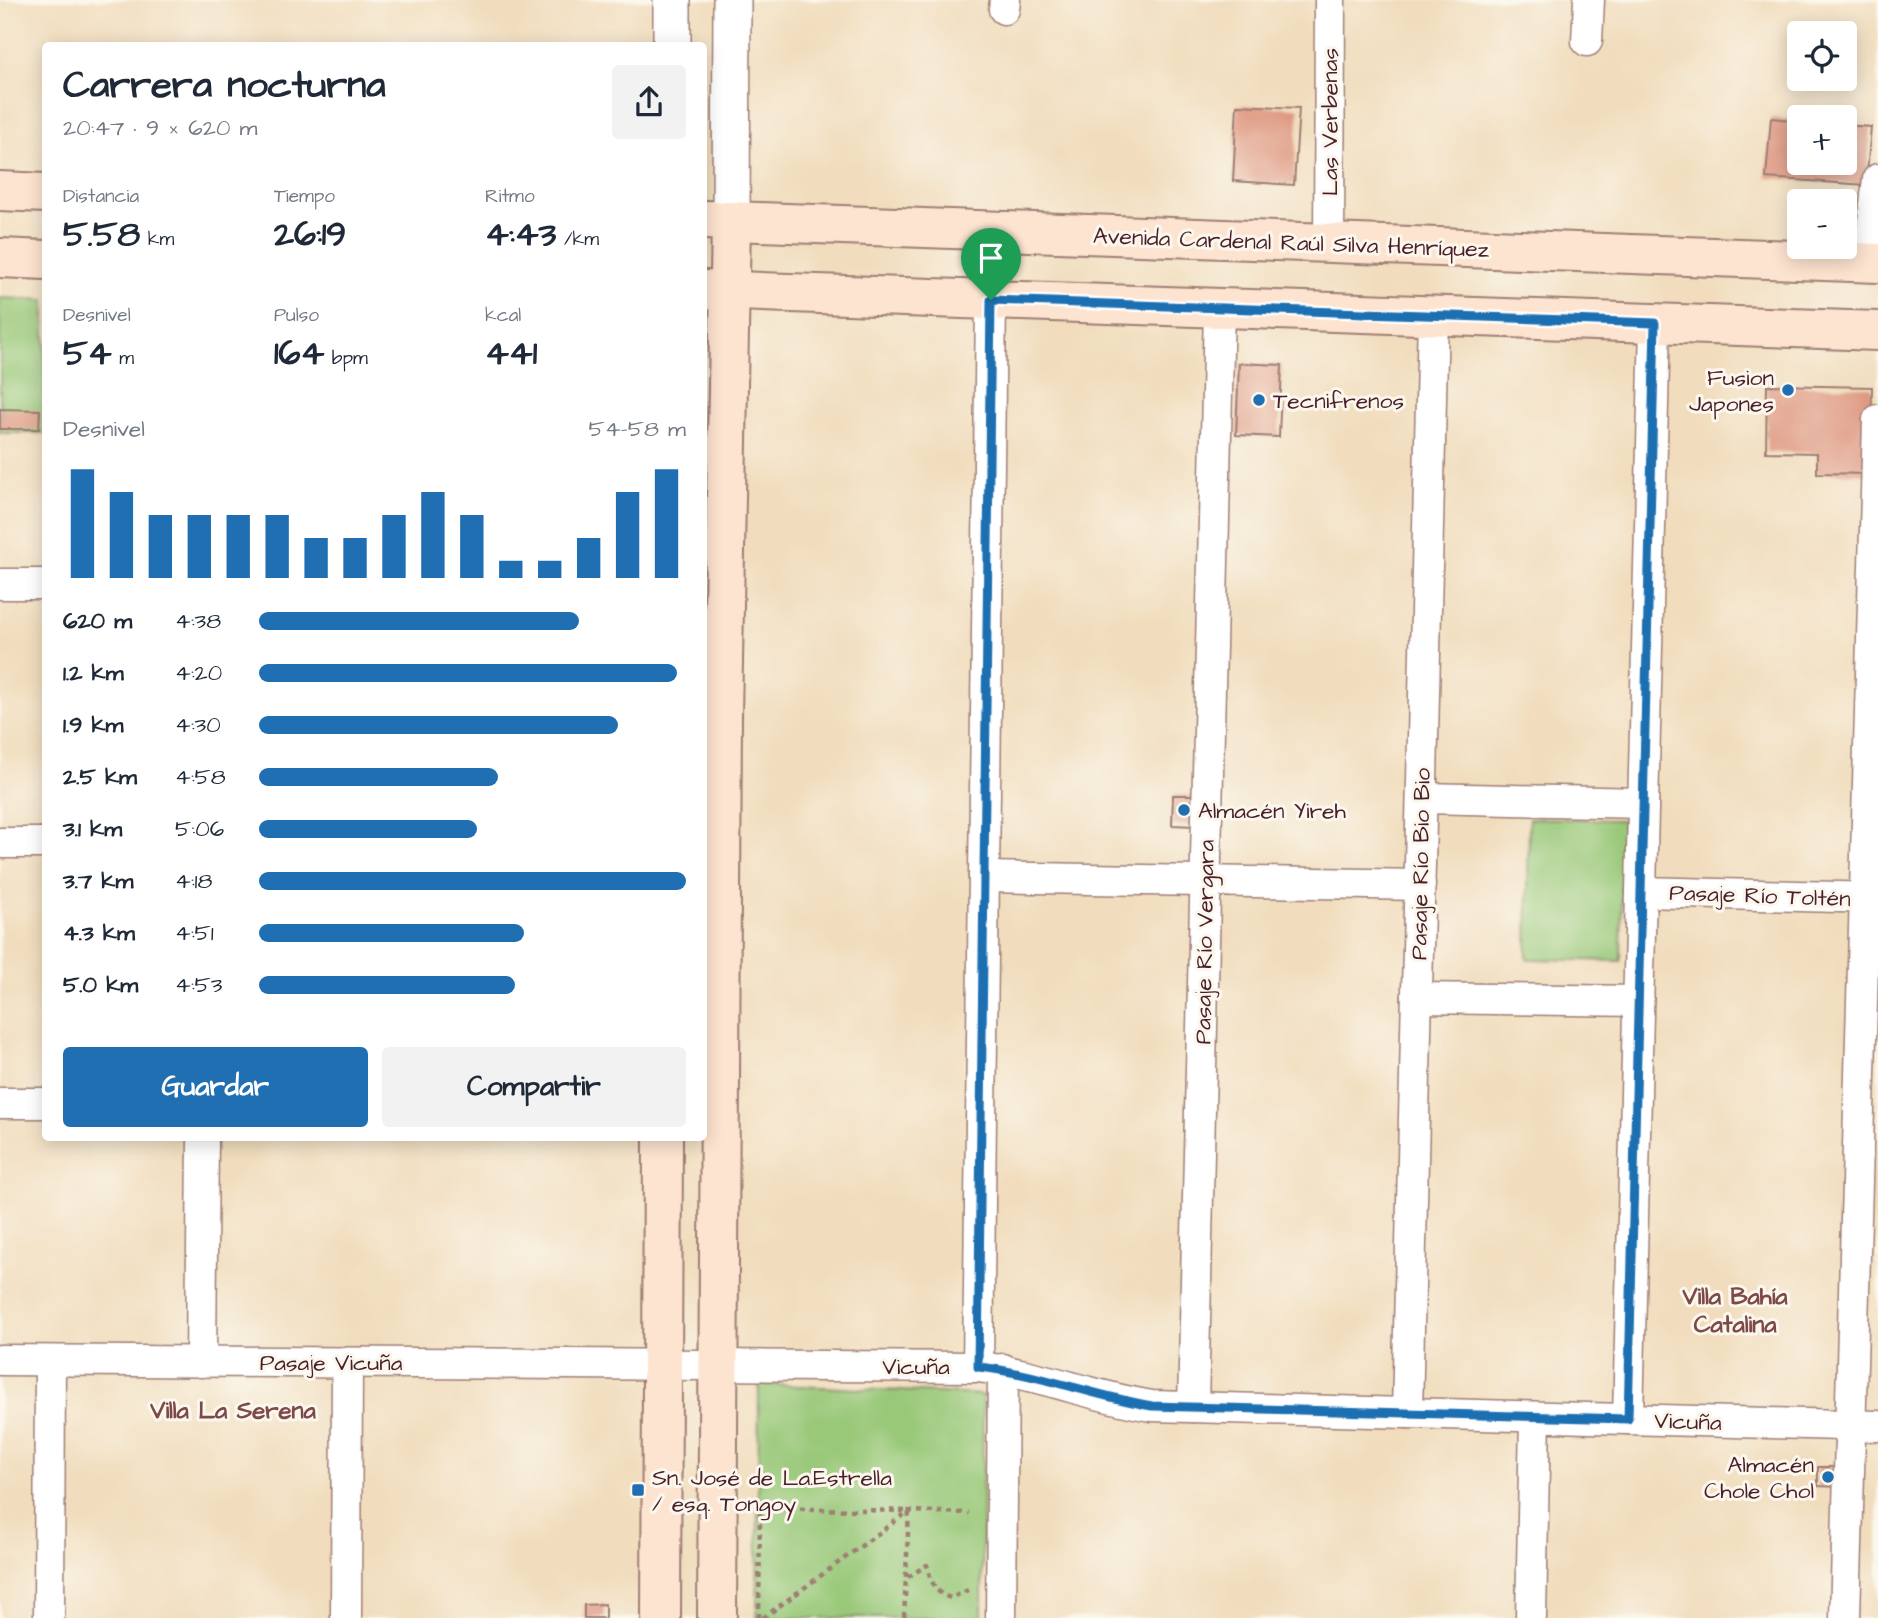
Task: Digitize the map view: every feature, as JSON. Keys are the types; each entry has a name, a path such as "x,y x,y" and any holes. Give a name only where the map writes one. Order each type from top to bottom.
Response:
{"main road":[{"path":"0,191 42,193"},
{"name":"Avenida Cardenal Raúl Silva Henríquez","path":"717,221 1873,263"},
{"path":"717,221 722,716 717,1618"},
{"path":"0,258 42,260"},
{"path":"716,290 1878,331"},
{"path":"661,1618 663,1141"}],"street":[{"path":"672,0 672,42"},
{"path":"717,221 732,0"},
{"name":"Las Verbenas","path":"1329,243 1330,0"},
{"path":"1587,41 1589,0"},
{"path":"1873,263 1878,179"},
{"path":"991,300 984,877 991,1368 1002,1514 1001,1618"},
{"name":"Pasaje Río Vergara","path":"1193,1407 1219,308"},
{"name":"Pasaje Río Bio Bio","path":"1407,1413 1433,315"},
{"path":"1628,1419 1655,323"},
{"path":"1845,1618 1864,1426 1878,420"},
{"path":"0,583 42,584"},
{"path":"1422,798 1643,803"},
{"path":"0,843 42,843"},
{"path":"984,877 1420,885"},
{"name":"Pasaje Río Toltén","path":"1641,892 1872,898"},
{"path":"1417,998 1638,1002"},
{"path":"0,1103 42,1103"},
{"path":"201,1362 203,1141"},
{"name":"Pasaje Vicuña","path":"0,1360 662,1364"},
{"path":"49,1618 50,1361"},
{"path":"346,1618 347,1363"},
{"name":"Vicuña","path":"662,1364 991,1368 1152,1406 1864,1426"},
{"path":"1531,1618 1535,1417"}],"path":[{"path":"761,1618 760,1508 1002,1514"},
{"path":"904,1618 909,1511"},
{"path":"761,1618 909,1511"},
{"path":"908,1577 927,1565 931,1581 941,1595 951,1598 966,1593 972,1587"}],"green space":[{"path":"0,298 42,300 42,433 0,433"},
{"path":"1529,818 1623,820 1621,961 1527,959"},
{"path":"759,1384 983,1395 982,1618 757,1618"}],"building":[{"path":"1237,105 1299,108 1294,185 1233,181"},
{"path":"1771,118 1787,120 1787,175 1857,175 1857,126 1871,127 1866,185 1766,178"},
{"name":"Tecnifrenos","path":"1239,363 1282,365 1279,437 1236,435"},
{"path":"1767,385 1872,387 1870,474 1817,473 1817,453 1766,452"},
{"path":"0,409 40,410 39,429 0,429"},
{"name":"Almacén Yireh","path":"1173,795 1196,795 1195,826 1172,825"},
{"name":"Almacén Chole Chol","path":"1818,1467 1838,1467 1838,1487 1818,1486"},
{"path":"605,1604 605,1618 584,1618 584,1605"}],"place":[{"name":"Fusion Japones","path":"1788,390"},
{"name":"Tecnifrenos","path":"1259,400"},
{"name":"Almacén Yireh","path":"1184,810"},
{"name":"Almacén Chole Chol","path":"1828,1477"},
{"name":"Sn. José de La.Estrella / esq. Tongoy","path":"638,1490"}],"district":[{"name":"Villa Bahía Catalina","path":"1735,1310"},
{"name":"Villa La Serena","path":"233,1410"}],"route":[{"path":"991,300 1655,323 1628,1419 1152,1406 1102,1397 1003,1369 978,1367 991,300"}]}
